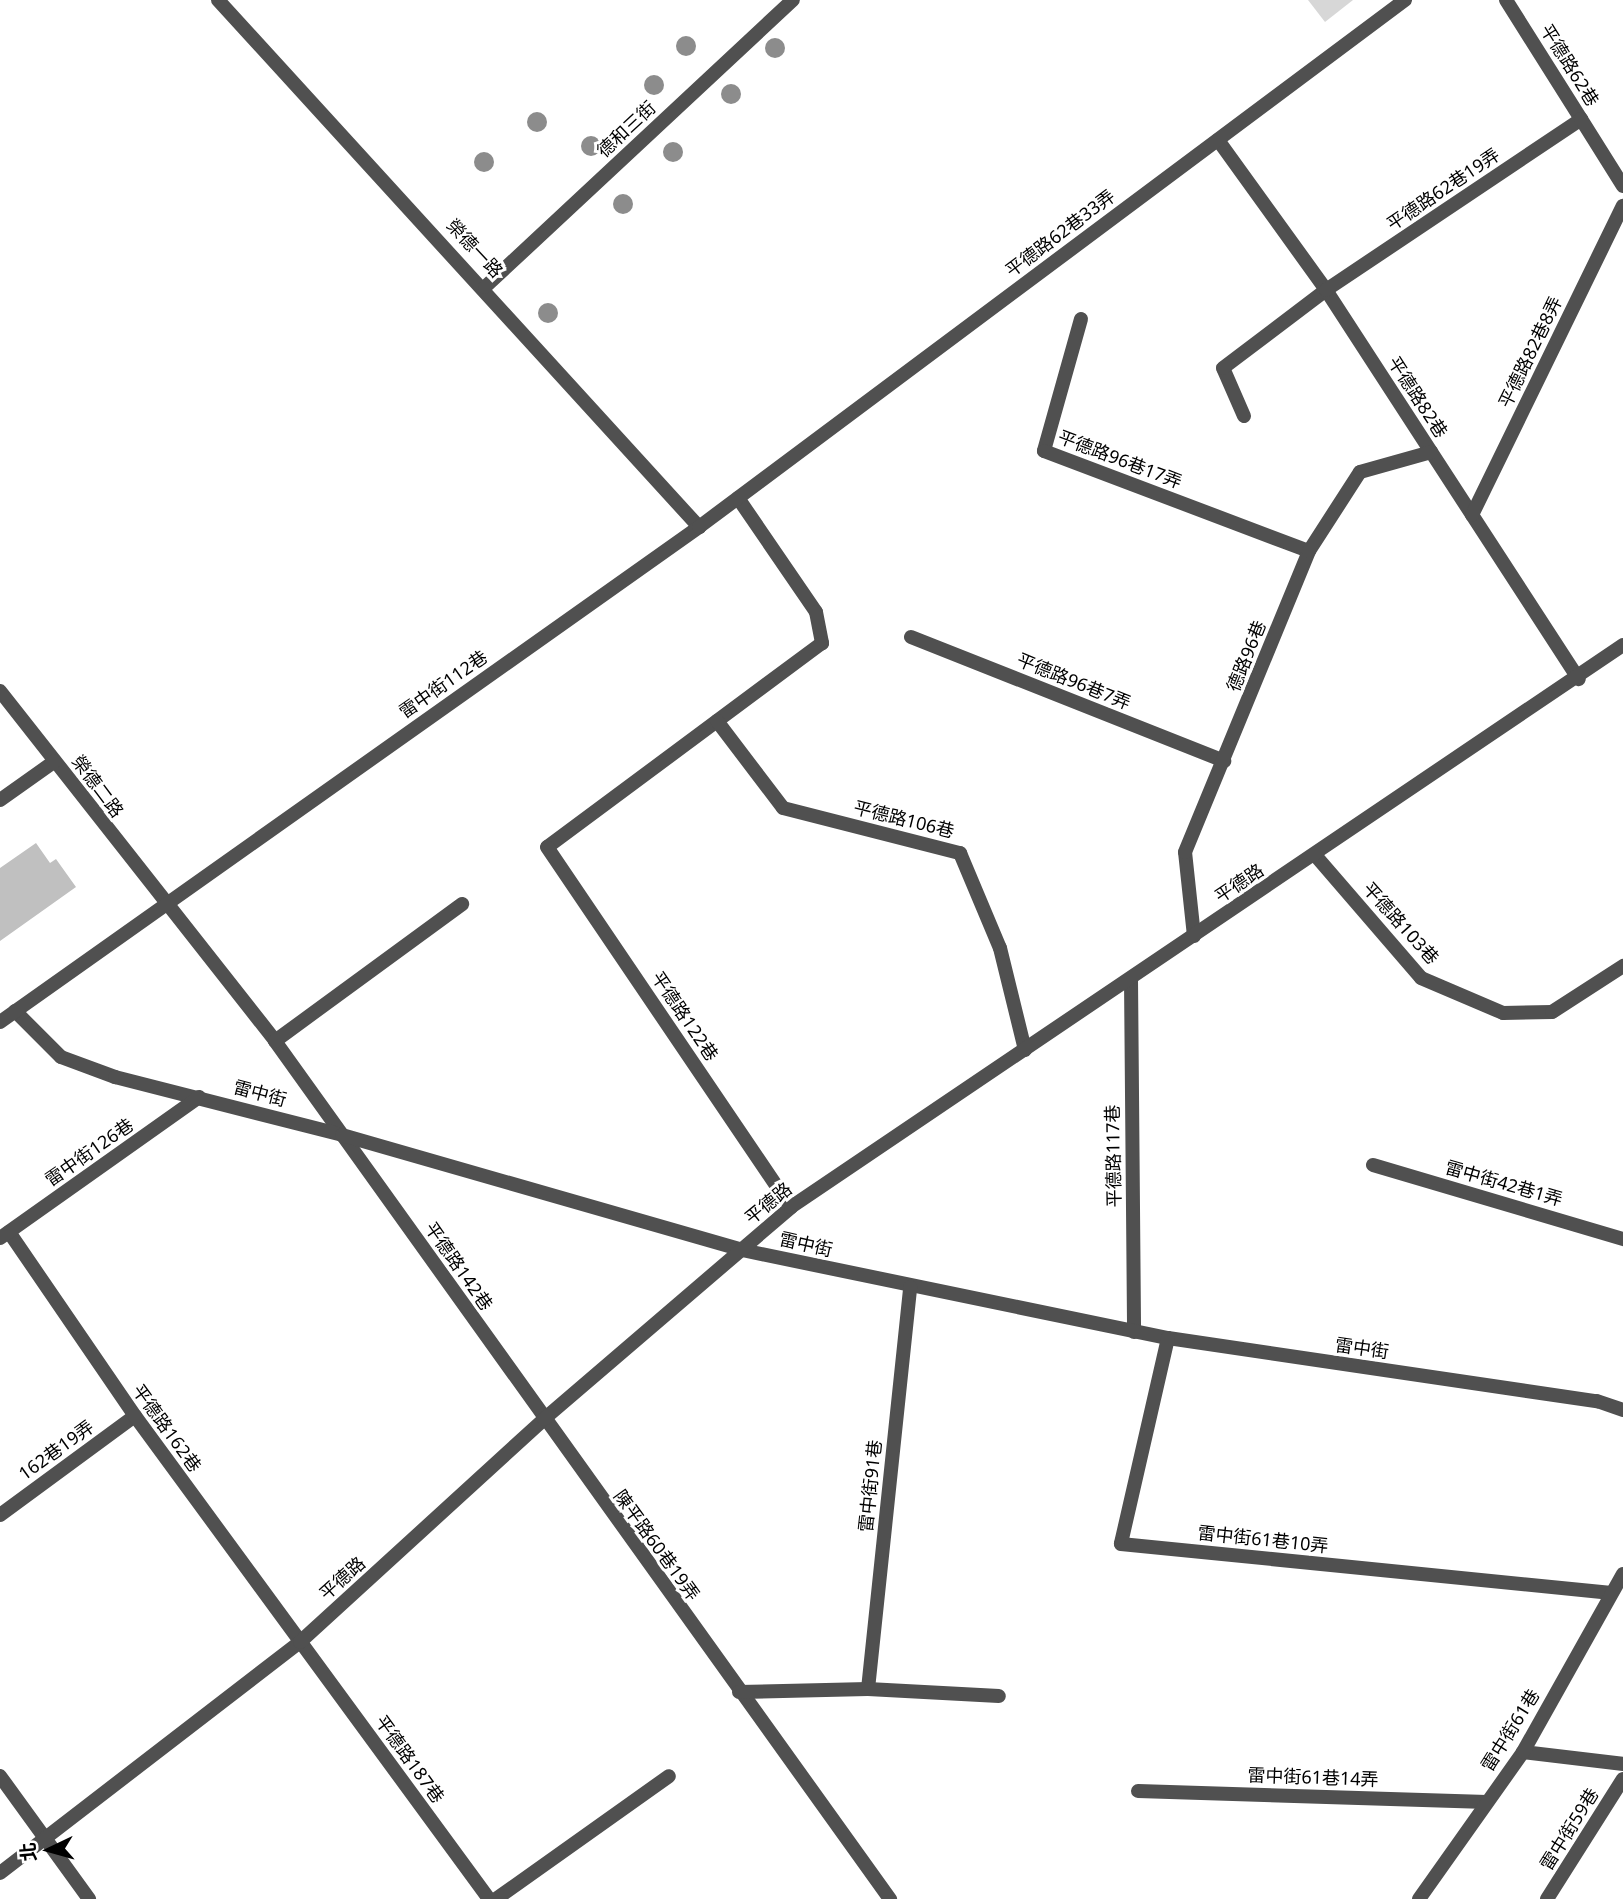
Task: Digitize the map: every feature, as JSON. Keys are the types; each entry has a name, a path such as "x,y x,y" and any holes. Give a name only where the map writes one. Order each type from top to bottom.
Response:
{"street":[{"name":"榮德一路","path":"218,0 485,287 699,527"},
{"name":"德和三街","path":"485,287 793,0"},
{"name":"平德路62巷33弄","path":"738,498 1405,0"},
{"name":"平德路62巷","path":"1506,0 1623,186"},
{"name":"平德路62巷19弄","path":"1244,416 1223,368 1325,290 1581,119"},
{"name":"平德路82巷","path":"1218,139 1325,290 1579,679"},
{"name":"平德路82巷8弄","path":"1472,515 1623,206"},
{"name":"平德路96巷17弄","path":"1082,319 1044,451 1309,551"},
{"name":"德路96巷","path":"1194,936 1185,852 1309,551 1360,472 1431,452"},
{"name":"雷中街112巷","path":"0,1022 738,498"},
{"path":"717,721 821,643 816,612 738,498"},
{"name":"平德路96巷7弄","path":"911,637 1224,761"},
{"name":"平德路","path":"0,1873 47,1842 300,1642 544,1419 791,1207 1579,679 1623,645"},
{"name":"榮德二路","path":"0,691 55,761 72,789 169,901"},
{"name":"平德路122巷","path":"717,721 547,847 791,1207"},
{"name":"平德路106巷","path":"717,721 783,808 960,853 1000,948 1025,1050"},
{"path":"0,800 55,761"},
{"name":"平德路103巷","path":"1315,855 1421,978 1503,1013 1552,1012 1623,966"},
{"path":"169,901 342,1135"},
{"path":"275,1041 462,904"},
{"name":"平德路117巷","path":"1131,979 1134,1332"},
{"name":"雷中街","path":"15,1011 61,1057 742,1250 1134,1332 1597,1401 1623,1410"},
{"name":"雷中街126巷","path":"5,1235 199,1097"},
{"name":"平德路142巷","path":"342,1135 544,1419"},
{"name":"雷中街42巷1弄","path":"1373,1165 1623,1239"},
{"name":"平德路162巷","path":"5,1235 300,1642"},
{"name":"雷中街91巷","path":"868,1689 911,1287"},
{"name":"雷中街61巷10弄","path":"1168,1338 1121,1544 1612,1593"},
{"name":"162巷19弄","path":"0,1515 135,1416"},
{"name":"陳平路60巷19弄","path":"544,1419 891,1899"},
{"name":"雷中街61巷","path":"1419,1899 1523,1752 1623,1574"},
{"name":"平德路187巷","path":"300,1642 489,1899"},
{"path":"739,1692 868,1689 999,1696"},
{"path":"1523,1752 1623,1764"},
{"path":"0,1776 89,1899"},
{"path":"496,1899 669,1776"},
{"name":"雷中街59巷","path":"1547,1899 1623,1779"},
{"name":"雷中街61巷14弄","path":"1138,1791 1487,1802"}],"shaded area":[{"path":"1308,0 1353,0 1325,22"}],"building":[{"path":"36,843 50,863 56,859 76,887 0,941 0,868"}]}
